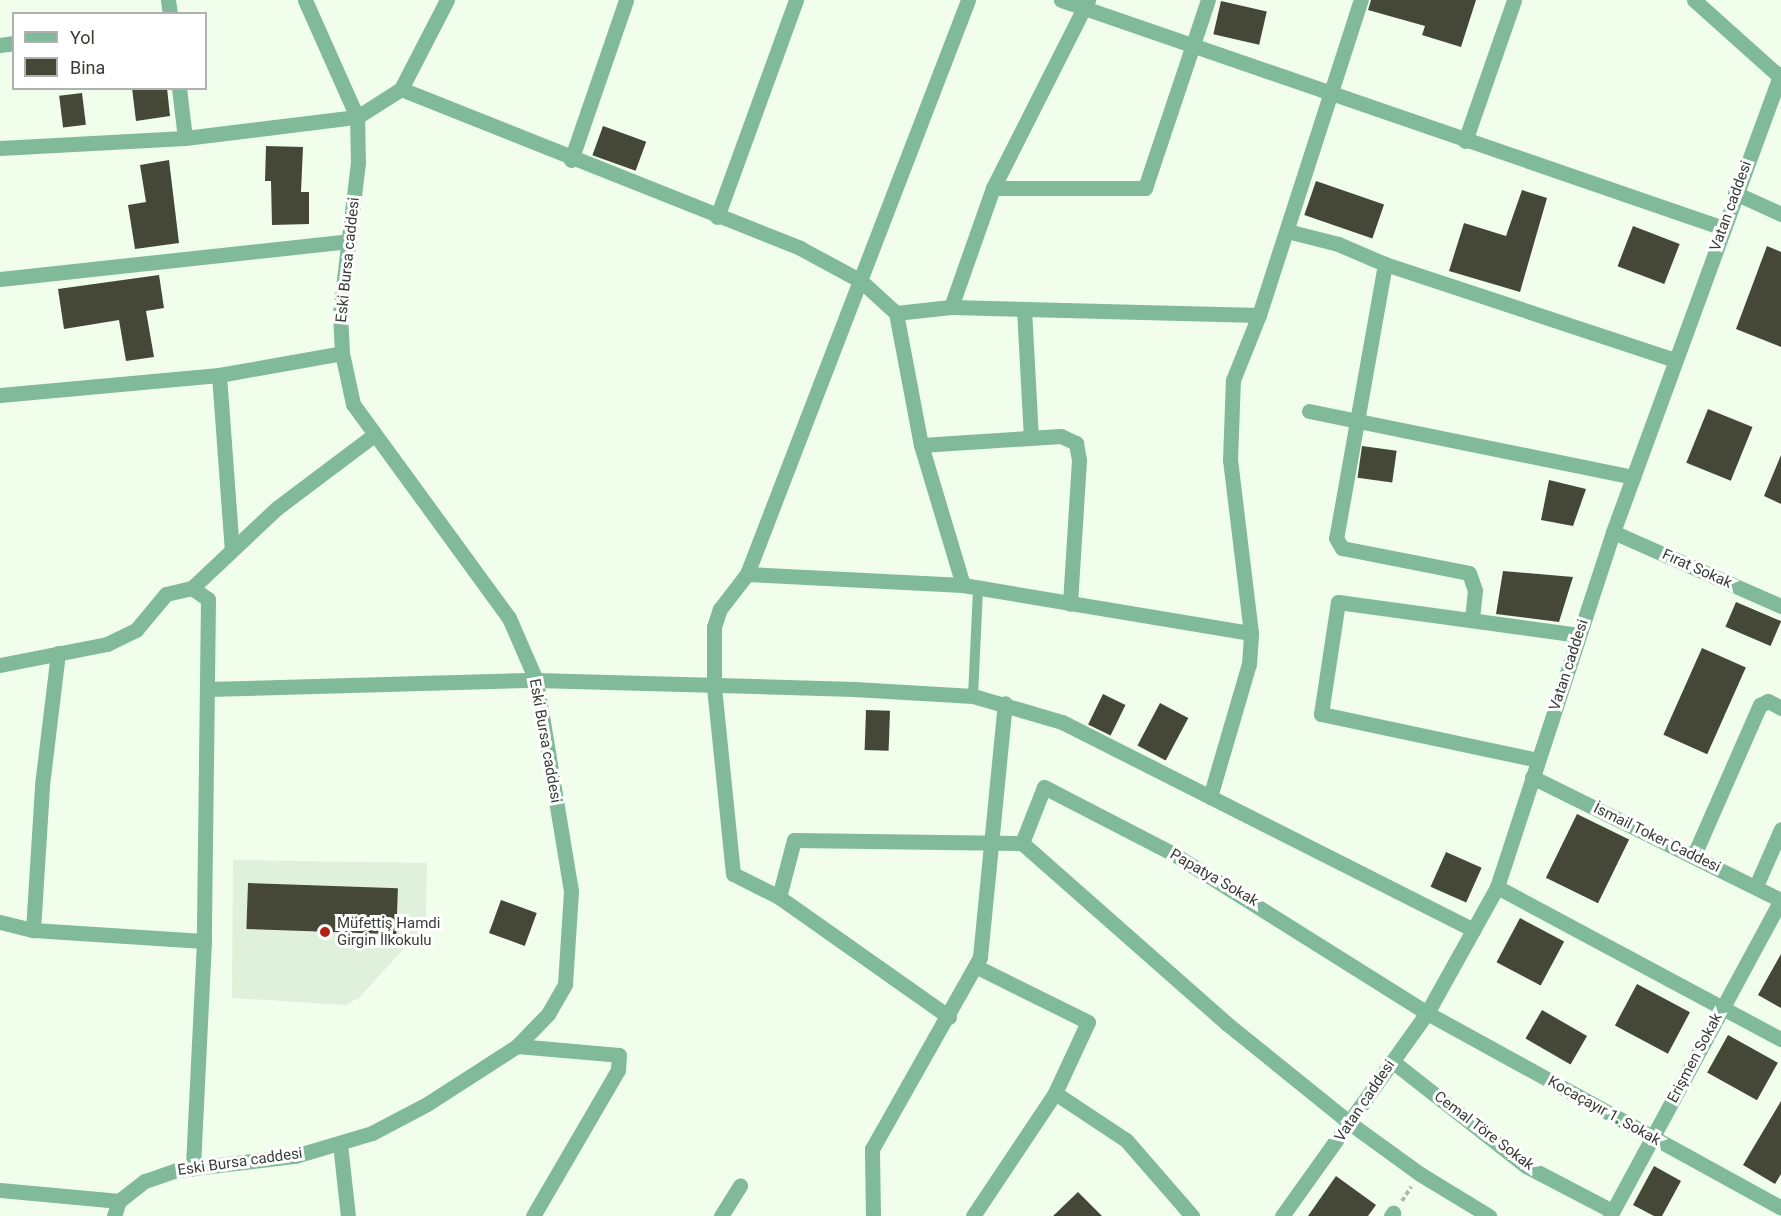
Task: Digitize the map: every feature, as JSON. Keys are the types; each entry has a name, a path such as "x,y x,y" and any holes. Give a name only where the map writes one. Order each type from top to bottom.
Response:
{"street":[{"name":"Eski Bursa caddesi","path":"119,1201 145,1181 177,1170 254,1163 340,1144 372,1133 427,1104 517,1046 548,1014 565,984 571,891 537,680 508,618 353,404 342,353 340,313 358,163 357,117 305,0"},
{"path":"0,148 184,138 357,117 401,89 447,0"},
{"path":"571,160 626,0"},
{"path":"717,217 796,0"},
{"path":"949,1017 779,897 733,874 714,686 714,627 720,609 747,574 968,0"},
{"path":"1061,0 1086,4 1191,48 1723,228"},
{"path":"993,188 1145,188 1208,0"},
{"path":"1210,797 1249,664 1251,633 1230,460 1233,380 1259,315 1332,96 1361,0"},
{"path":"1465,141 1514,0"},
{"path":"1694,0 1780,75"},
{"path":"951,307 993,188 1086,4"},
{"name":"Vatan caddesi","path":"1282,1216 1351,1125 1392,1061 1427,1013 1497,887 1613,532 1780,75"},
{"path":"401,89 571,160 800,248 861,281 896,313 921,445 970,587"},
{"path":"179,90 184,138"},
{"path":"1736,193 1781,214"},
{"path":"1287,231 1338,244 1385,264 1675,360"},
{"path":"0,279 348,241"},
{"path":"1385,264 1354,422 1336,538 1342,548 1469,573 1475,591 1472,620"},
{"path":"896,313 951,307 1259,315"},
{"path":"1024,309 1031,438"},
{"path":"0,395 219,375 342,353"},
{"path":"219,375 232,550"},
{"path":"1309,411 1633,477"},
{"path":"0,664 106,644 136,630 166,594 192,588 277,508 374,435"},
{"path":"921,445 1061,436 1076,443 1079,460 1070,604"},
{"name":"Fırat Sokak","path":"1613,532 1781,605"},
{"path":"747,574 970,587 1251,633"},
{"path":"192,588 208,599 204,941 193,1169"},
{"path":"1538,760 1321,714 1338,602 1579,635"},
{"path":"33,930 42,785 58,653"},
{"path":"207,689 537,680 854,688 974,696 1005,703 1062,722 1473,930"},
{"path":"1694,855 1760,705 1768,701 1781,708"},
{"path":"873,1216 872,1149 891,1108 949,1017 977,967 1005,703"},
{"name":"İsmail Toker Caddesi","path":"1532,777 1694,855 1781,900"},
{"name":"Papatya Sokak","path":"1022,843 1044,788 1172,853 1249,898 1427,1013"},
{"path":"1756,886 1781,829"},
{"path":"779,897 794,840 1022,843 1226,1023 1351,1125 1420,1174 1489,1216"},
{"path":"1497,887 1781,1039"},
{"name":"Erişmen Sokak","path":"1611,1213 1781,900"},
{"path":"0,922 33,930 204,941"},
{"path":"973,1216 1055,1093 1088,1022 977,967"},
{"name":"Kocaçayır 1. Sokak","path":"1427,1013 1781,1208"},
{"path":"517,1046 619,1055 618,1070 534,1216"},
{"name":"Cemal Töre Sokak","path":"1392,1061 1526,1166 1611,1213"},
{"path":"1055,1093 1126,1140 1192,1216"},
{"path":"340,1144 348,1216"},
{"path":"721,1216 740,1185"},
{"path":"0,1190 119,1201 114,1216"}],"lane":[{"path":"970,587 974,696"}],"path":[{"path":"1392,1214 1420,1174"}],"shaded area":[{"name":"Müfettiş Hamdi Girgin İlkokulu","path":"233,860 427,863 426,924 359,998 345,1005 232,998"}],"building":[{"path":"1371,0 1476,0 1461,47 1422,35 1425,26 1368,10"},
{"path":"1221,1 1267,12 1259,45 1213,34"},
{"path":"132,90 167,90 170,116 136,121"},
{"path":"82,93 86,125 63,128 59,96"},
{"path":"603,126 646,142 636,171 592,155"},
{"path":"266,146 303,147 301,192 309,192 309,224 272,225 271,181 265,181"},
{"path":"169,160 179,243 135,249 128,205 146,202 140,165"},
{"path":"1316,181 1384,204 1372,238 1304,215"},
{"path":"1522,190 1547,198 1520,292 1449,271 1464,223 1506,236"},
{"path":"1633,226 1680,244 1664,284 1618,266"},
{"path":"1767,246 1781,252 1781,347 1736,329"},
{"path":"159,275 164,308 146,311 154,357 126,361 119,320 64,329 58,289"},
{"path":"1708,409 1753,427 1731,481 1686,463"},
{"path":"1362,446 1397,451 1392,483 1358,478"},
{"path":"1781,455 1781,504 1764,496"},
{"path":"1549,480 1586,489 1573,526 1541,520"},
{"path":"1503,571 1573,577 1559,622 1496,614"},
{"path":"1736,602 1781,621 1771,646 1725,627"},
{"path":"1702,648 1746,668 1707,754 1663,735"},
{"path":"1103,694 1125,705 1111,736 1088,725"},
{"path":"1160,703 1188,718 1166,760 1137,745"},
{"path":"866,710 890,711 889,751 865,750"},
{"path":"1577,814 1629,839 1598,903 1546,878"},
{"path":"1446,852 1482,868 1466,903 1431,887"},
{"path":"248,883 398,888 396,934 246,929"},
{"path":"501,900 537,913 525,946 489,933"},
{"path":"1520,918 1564,941 1541,986 1497,962"},
{"path":"1781,954 1781,1008 1758,995"},
{"path":"1637,984 1690,1012 1668,1054 1615,1025"},
{"path":"1542,1010 1587,1036 1571,1065 1526,1039"},
{"path":"1728,1035 1778,1063 1757,1100 1707,1073"},
{"path":"1781,1101 1781,1174 1775,1184 1743,1165"},
{"path":"1654,1166 1681,1181 1662,1216 1654,1216 1633,1205"},
{"path":"1336,1176 1376,1205 1368,1216 1308,1216"},
{"path":"1078,1192 1102,1216 1053,1216"}],"place":[{"name":"Müfettiş Hamdi Girgin İlkokulu","path":"325,932"}]}
